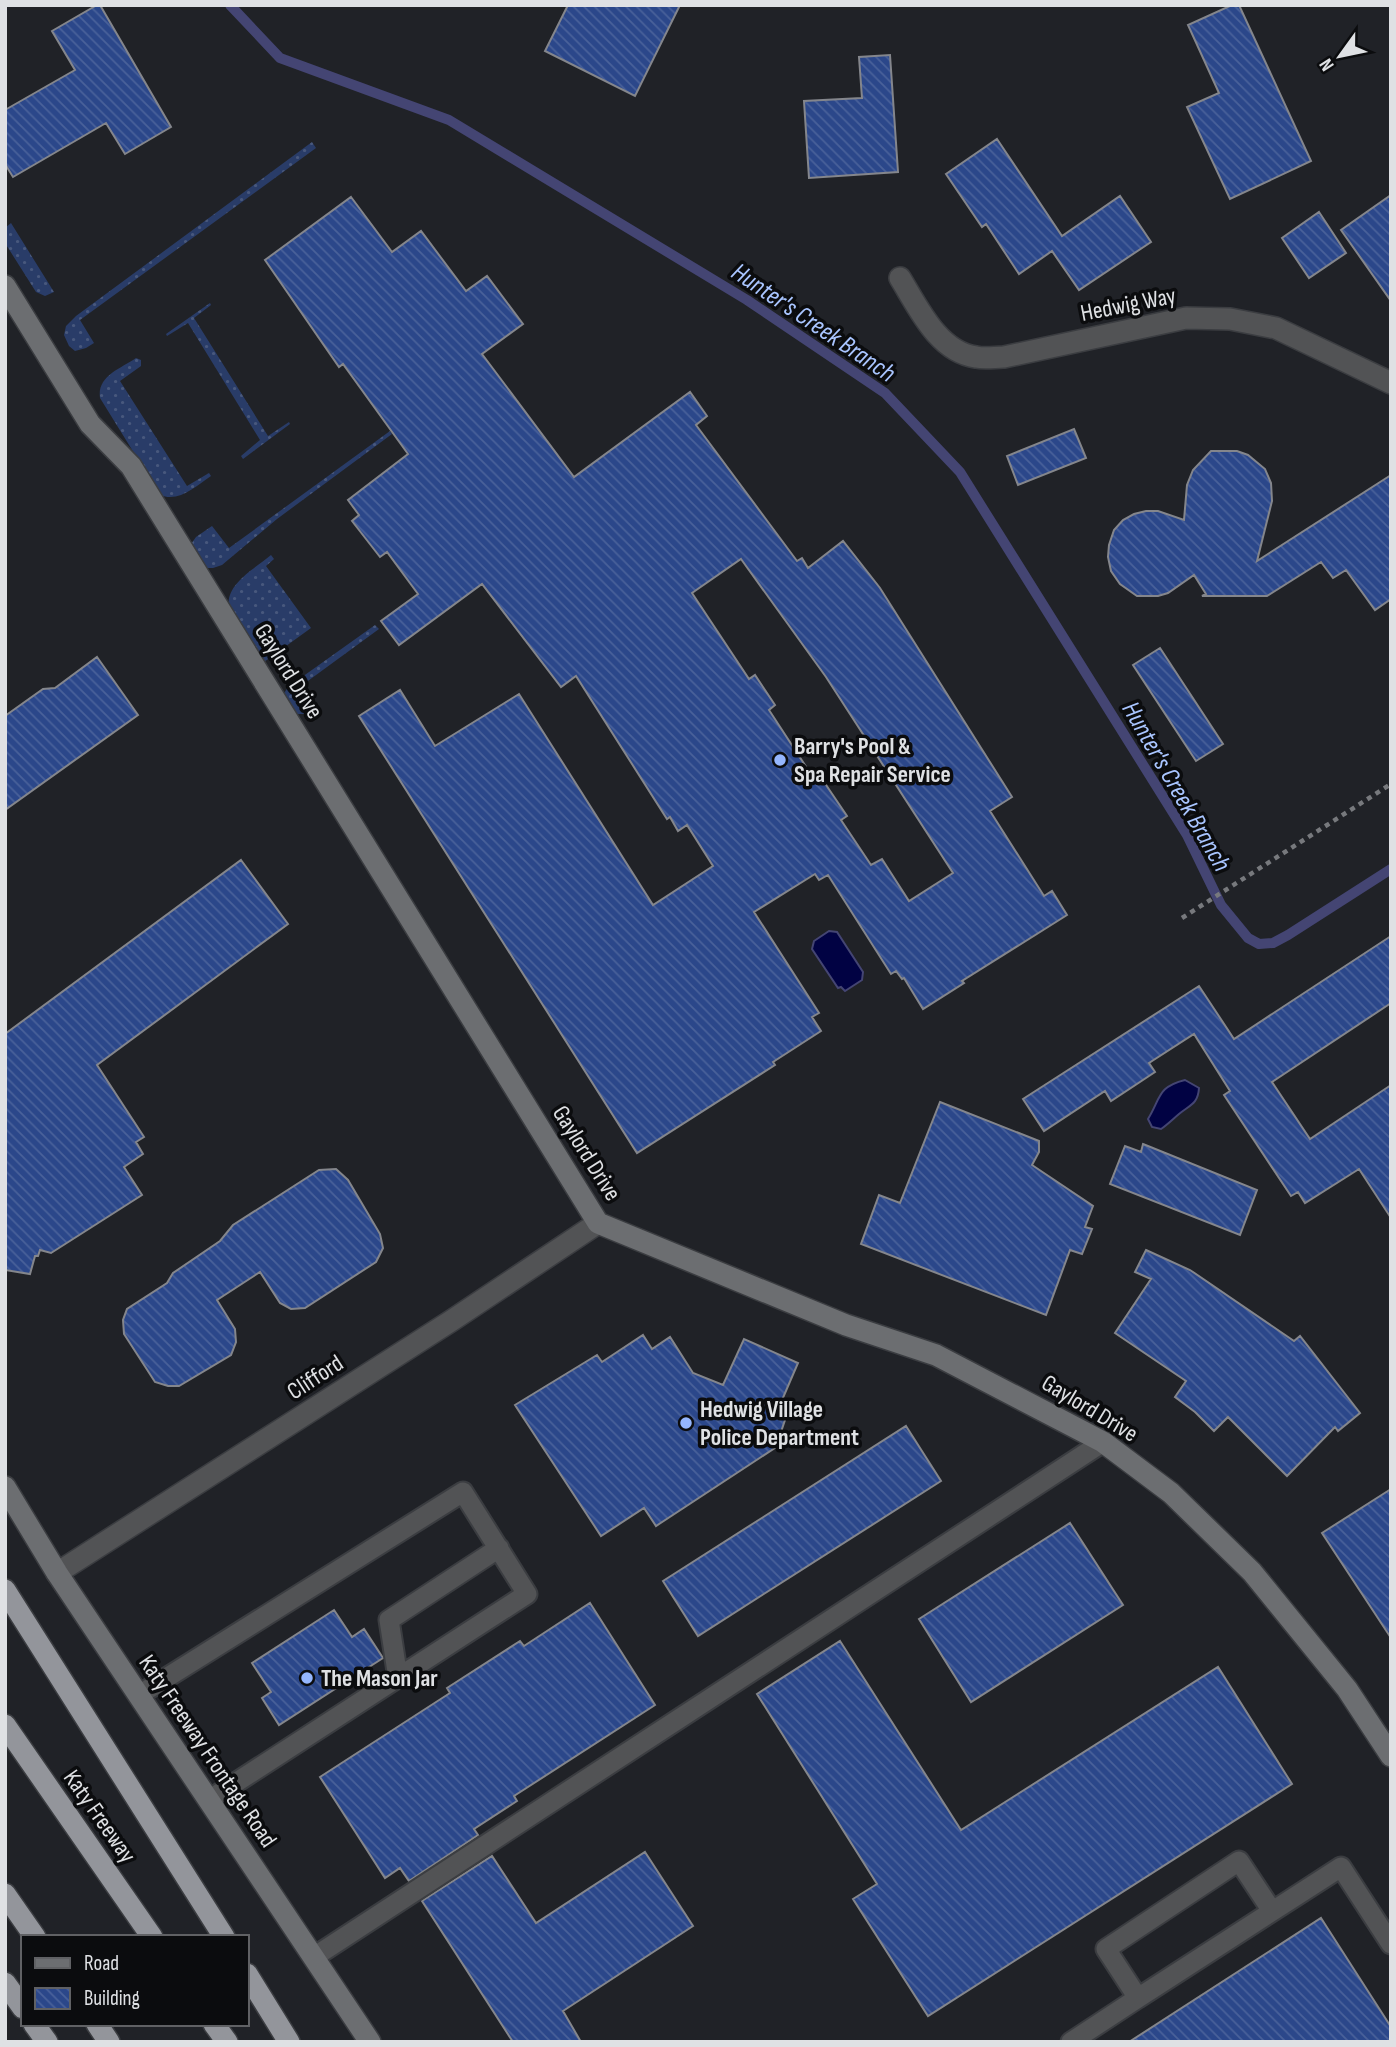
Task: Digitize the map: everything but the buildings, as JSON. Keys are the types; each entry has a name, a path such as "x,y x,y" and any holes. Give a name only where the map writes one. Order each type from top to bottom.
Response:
{"highway":[{"path":"5,1590 223,1935"},
{"name":"Katy Freeway","path":"5,1725 151,1935"},
{"path":"5,1894 34,1935"},
{"path":"248,1976 289,2042"},
{"path":"5,1983 21,2005"},
{"path":"35,2026 47,2042"},
{"path":"98,2026 109,2042"},
{"path":"215,2026 226,2042"}],"street":[{"name":"Hedwig Way","path":"900,278 933,329 954,348 975,357 1004,357 1186,318 1230,318 1276,328 1391,383"},
{"name":"Gaylord Drive","path":"5,286 90,424 131,466 598,1223 846,1325 936,1355 1103,1442 1171,1493 1252,1573 1346,1689 1391,1756"},
{"name":"Clifford","path":"57,1573 451,1321 598,1223"},
{"name":"Katy Freeway Frontage Road","path":"5,1488 57,1573 370,2042"}],"lane":[{"path":"314,1957 1103,1442"},
{"path":"139,1695 463,1492 527,1594 209,1800"},
{"path":"398,1678 389,1620 499,1548"},
{"path":"1138,1998 1106,1949 1239,1861 1272,1911"},
{"path":"1071,2042 1341,1867 1391,1944"}],"path":[{"path":"1182,918 1391,784"}],"shaded area":[{"path":"312,142 316,148 80,320 94,343 75,351 69,346 64,335 66,326 76,316"},
{"path":"11,223 54,292 45,296 36,292 5,243 5,228"},
{"path":"210,303 211,305 194,318 268,436 289,422 290,424 243,459 241,456 260,440 188,323 167,336 166,334"},
{"path":"136,358 141,360 141,366 120,381 187,486 209,473 211,476 181,495 160,495 100,398 100,390 106,379"},
{"path":"390,431 392,434 277,519 222,565 205,568 191,544 196,537 212,526 229,548"},
{"path":"271,555 274,559 266,566 311,628 264,662 229,607 229,599 243,577"},
{"path":"375,625 379,629 301,686 315,707 303,714 296,714 283,695 288,687"},
{"path":"829,931 837,932 863,972 862,980 845,991 841,987 838,988 812,949 814,941"},
{"path":"1185,1080 1199,1088 1195,1101 1161,1129 1152,1127 1148,1119 1161,1094 1169,1086"}],"waterway":[{"name":"Hunter's Creek Branch","path":"230,5 280,58 449,120 747,300 885,393 960,472 1187,835 1221,905 1248,938 1259,944 1273,943 1391,869"}],"place":[{"name":"Barry's Pool & Spa Repair Service","path":"780,760"},
{"name":"Hedwig Village Police Department","path":"686,1423"},
{"name":"The Mason Jar","path":"307,1678"}]}
